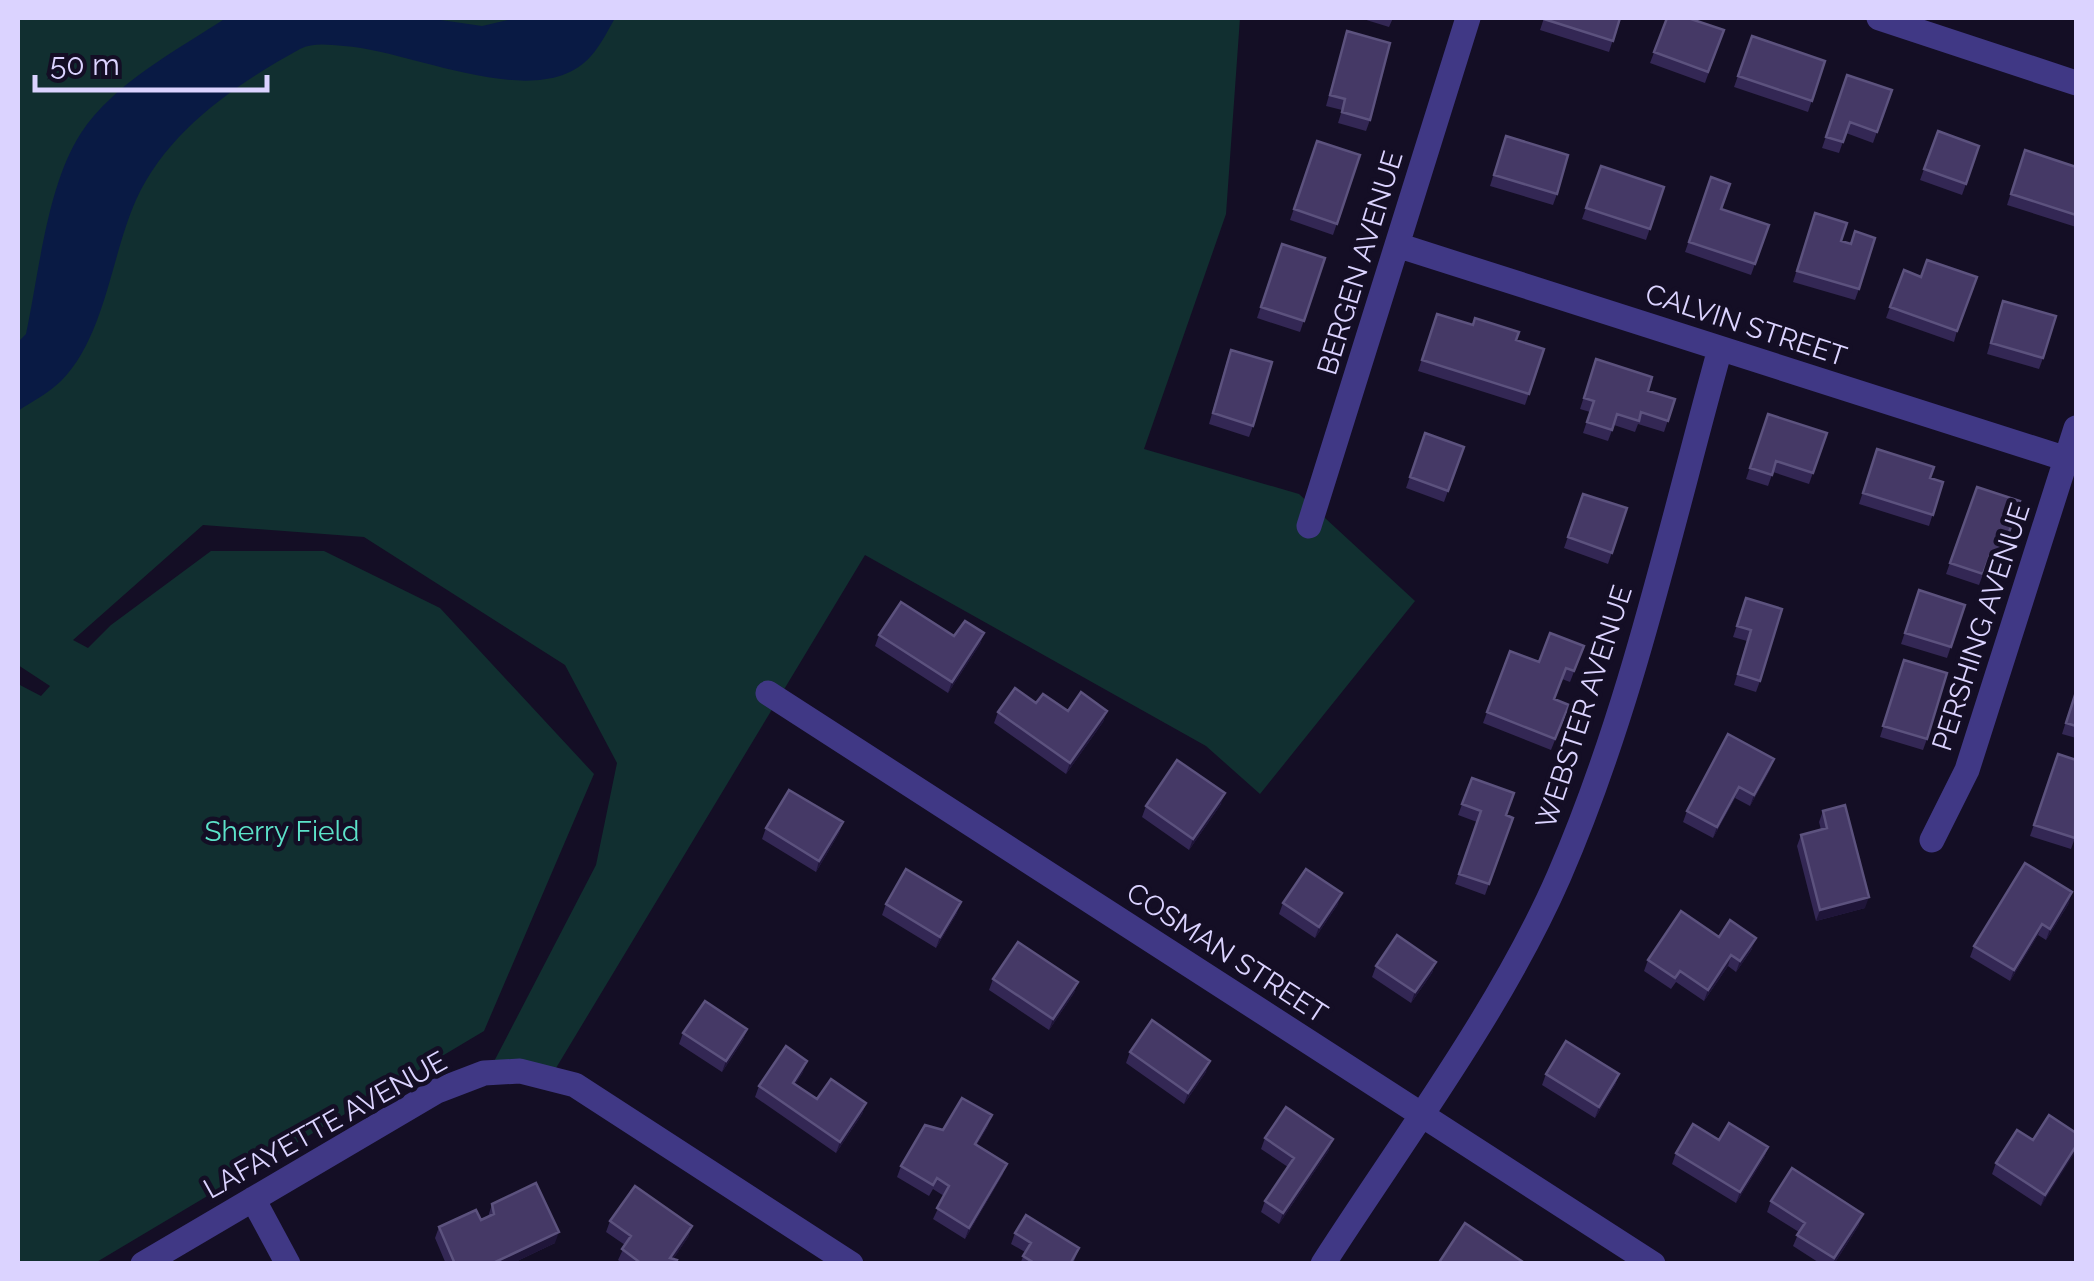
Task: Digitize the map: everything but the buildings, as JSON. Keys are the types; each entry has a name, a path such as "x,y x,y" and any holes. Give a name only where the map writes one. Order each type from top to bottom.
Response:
{"street":[{"name":"BERGEN AVENUE","path":"1309,526 1468,18"},
{"path":"1879,18 2076,83"},
{"name":"CALVIN STREET","path":"1397,246 2072,461"},
{"name":"WEBSTER AVENUE","path":"1323,1264 1512,968 1558,880 1596,786 1720,348"},
{"name":"PERSHING AVENUE","path":"1932,840 1967,770 2072,461 2076,428"},
{"name":"COSMAN STREET","path":"768,694 1653,1264"},
{"name":"LAFAYETTE AVENUE","path":"143,1264 452,1083 484,1073 520,1071 575,1085 851,1264"},
{"path":"253,1199 288,1264"}],"green space":[{"name":"Sherry Field","path":"18,18 1240,18 1226,214 1144,449 1299,494 1415,601 1260,794 1206,746 865,555 550,1078 487,1075 596,865 617,763 565,665 364,537 203,525 73,640 88,648 111,625 211,551 324,551 440,608 594,774 484,1031 95,1263 18,1263 18,684 41,696 50,686 18,665"}],"water":[{"path":"226,18 427,18 482,26 516,18 615,18 591,56 568,73 540,80 473,75 372,50 322,44 300,49 252,78 185,131 149,175 127,222 88,342 61,381 18,411 18,342 26,334 52,203 69,154 95,115 128,83"}]}
